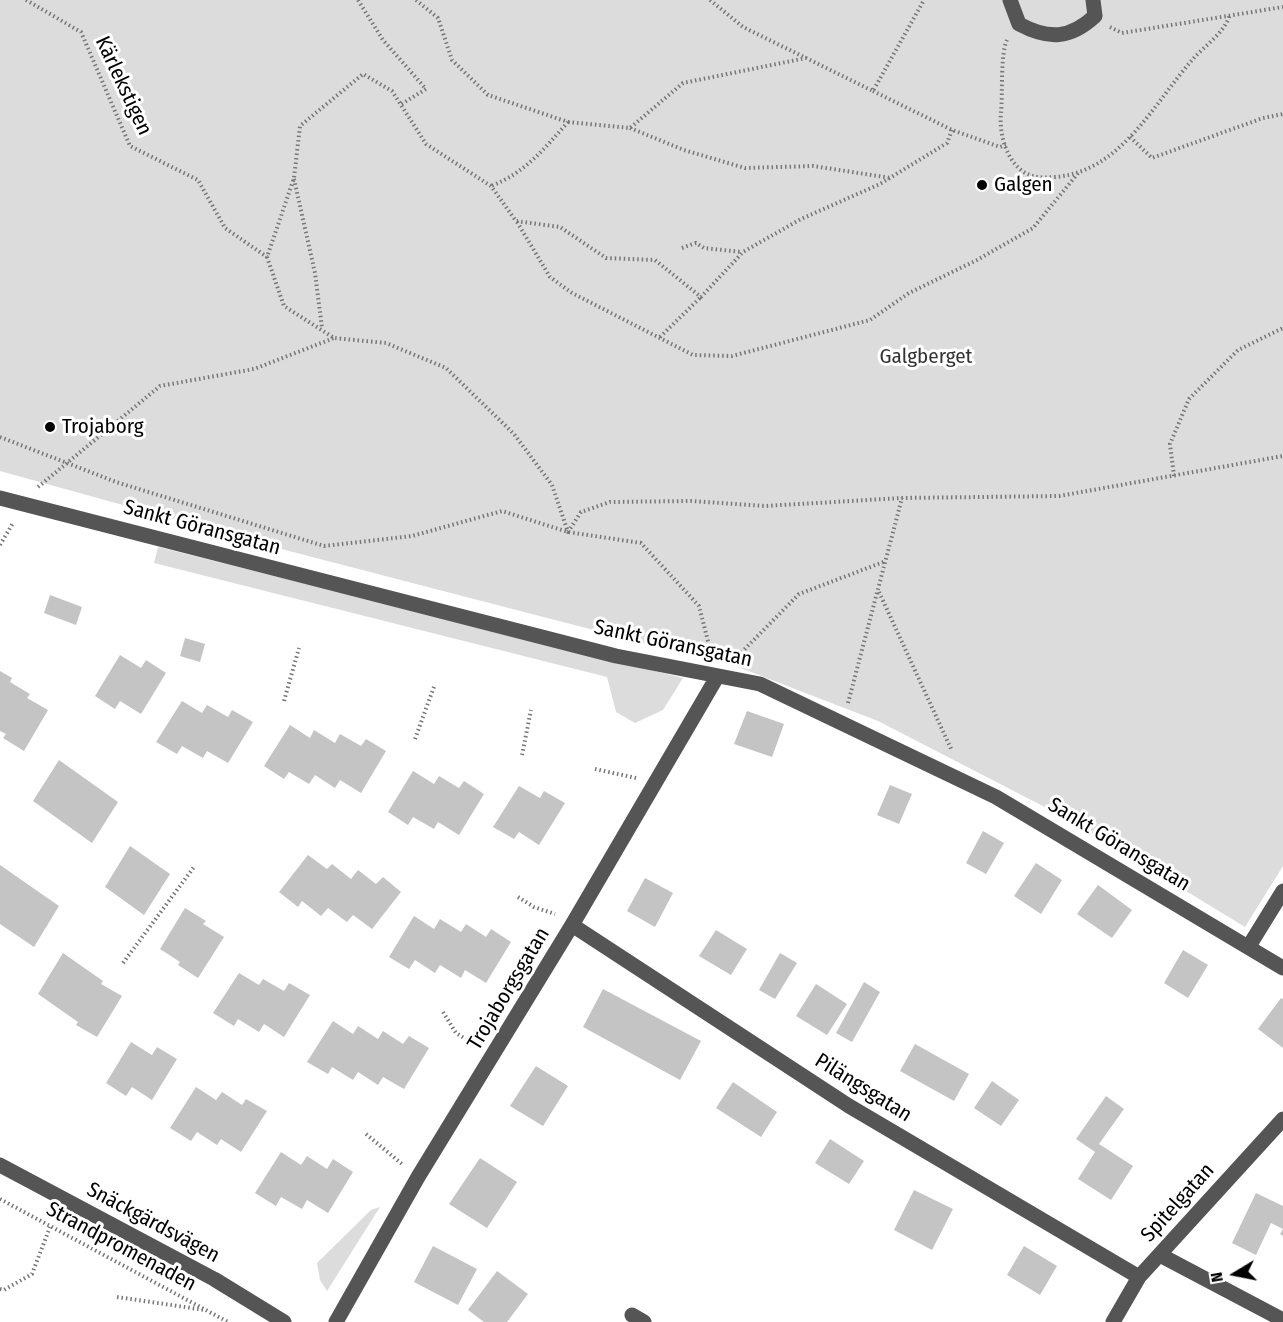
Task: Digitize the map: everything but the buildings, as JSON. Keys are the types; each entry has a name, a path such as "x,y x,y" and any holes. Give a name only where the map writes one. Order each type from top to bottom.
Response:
{"street":[{"path":"1010,0 1019,24 1033,31 1055,36 1078,31 1095,16 1093,0"},
{"name":"Sankt Göransgatan","path":"0,498 616,656 760,684 996,796 1283,968"},
{"name":"Trojaborgsgatan","path":"336,1322 418,1177 572,925 717,677"},
{"path":"1249,946 1283,891"},
{"name":"Pilängsgatan","path":"572,925 849,1106 1139,1277"},
{"name":"Spitelgatan","path":"1113,1322 1139,1277 1208,1198 1283,1119"},
{"name":"Snäckgärdsvägen","path":"0,1166 214,1279 284,1322"},
{"path":"1160,1255 1283,1320"}],"path":[{"name":"Kärlekstigen","path":"26,0 81,32 130,146 198,180 225,228 267,257"},
{"path":"358,0 383,40 426,89 400,105"},
{"path":"416,0 438,18 452,60 488,94 568,122 630,128 684,150 745,168 813,166 891,178"},
{"path":"710,0 743,27 952,130 1000,147 1006,145"},
{"path":"873,91 924,0"},
{"path":"1095,16 1122,33 1283,7"},
{"path":"1019,24 1006,42 1000,122 1014,164 1027,174 1040,178 1065,176 1098,164 1130,137 1193,59 1227,23 1230,14"},
{"path":"630,128 683,83 807,58"},
{"path":"334,338 322,328 284,306 267,257 294,178 300,126 363,74 392,91 426,144 491,186 516,221 550,277 572,293 693,355 732,356 870,320 909,292 977,261 1033,228 1079,172"},
{"path":"1130,137 1152,158 1263,118 1283,114"},
{"path":"491,186 508,179 531,164 568,122"},
{"path":"660,337 743,252 801,219 861,194 891,178 947,143 952,130"},
{"path":"294,178 315,273 322,328"},
{"path":"516,221 560,227 606,258 656,260 701,297"},
{"path":"682,248 696,243 704,248 743,252"},
{"path":"1174,476 1170,444 1189,399 1238,350 1283,328"},
{"path":"23,504 41,483 69,464 99,434 160,386 254,369 334,338 386,343 447,368 514,434 552,485 568,532"},
{"path":"0,437 116,482 324,546 412,536 502,511 568,532 641,543 699,606 717,677"},
{"path":"568,532 581,512 610,502 692,501 765,507 902,498 1059,496 1283,456"},
{"path":"842,723 879,592 902,498"},
{"path":"0,545 12,525"},
{"path":"717,677 798,594 887,561"},
{"path":"879,592 966,782"},
{"path":"284,701 299,648"},
{"path":"415,740 435,684"},
{"path":"522,755 531,710"},
{"path":"595,769 653,784"},
{"path":"123,963 194,867"},
{"path":"518,897 534,907 554,913 572,925"},
{"path":"443,1012 456,1033"},
{"path":"366,1134 383,1151"},
{"name":"Strandpromenaden","path":"0,1199 228,1322"},
{"path":"0,1288 4,1290 32,1274 50,1227"},
{"path":"117,1297 209,1310"}],"green space":[{"name":"Galgberget","path":"0,0 1283,0 1283,866 1245,927 1068,819 878,721 725,662 715,659 713,661 289,551 0,471"},
{"path":"158,547 683,678 663,710 635,723 616,712 607,677 154,563"},
{"path":"380,1207 327,1291 320,1280 317,1263 371,1210"}],"place":[{"name":"Galgen","path":"982,185"},
{"name":"Trojaborg","path":"50,427"}]}
